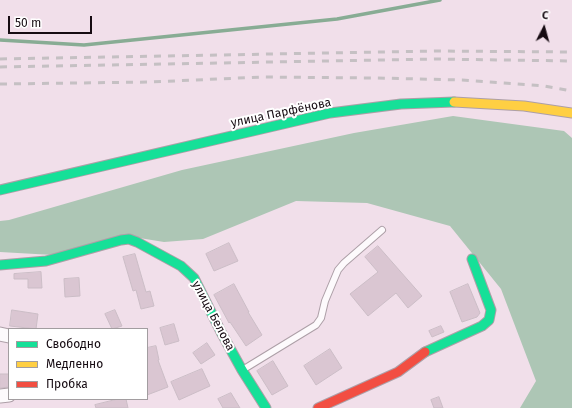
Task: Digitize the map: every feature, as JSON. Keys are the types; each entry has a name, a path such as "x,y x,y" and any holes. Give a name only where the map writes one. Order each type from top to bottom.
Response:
{"street":[{"name":"улица Парфёнова","path":"0,190 277,125 376,106 462,102 541,108 572,113"},
{"name":"улица Белова","path":"0,265 46,261 121,240 129,239 137,242 181,266 194,278 242,370 266,408"},
{"path":"318,408 398,372 421,354 482,326 489,320 491,310 472,259"}],"lane":[{"path":"242,370 316,325 321,318 325,301 338,270 382,230"}],"green space":[{"path":"453,116 564,131 572,138 572,408 520,408 536,381 501,289 450,226 367,203 296,201 203,239 164,242 127,236 53,255 0,252 0,221 9,220 182,170 354,133"}],"building":[{"path":"229,243 238,261 214,271 206,254"},
{"path":"378,246 422,296 408,308 396,293 368,316 350,294 378,272 365,257"},
{"path":"135,254 146,292 150,291 154,306 141,309 136,290 133,291 123,257"},
{"path":"41,272 42,288 28,288 28,279 14,279 14,274"},
{"path":"79,278 80,296 65,297 64,279"},
{"path":"234,284 248,312 262,335 246,346 230,322 229,323 214,295"},
{"path":"468,284 480,313 477,317 462,322 450,292"},
{"path":"12,310 38,314 36,328 10,326"},
{"path":"115,310 122,326 112,328 105,314"},
{"path":"174,324 179,341 165,345 160,328"},
{"path":"441,326 444,332 432,337 429,331"},
{"path":"207,343 215,355 201,364 193,353"},
{"path":"156,346 158,360 168,387 148,395 148,348"},
{"path":"330,349 342,368 316,385 304,366"},
{"path":"273,361 288,386 272,395 257,371"},
{"path":"202,369 210,386 179,400 171,382"},
{"path":"0,374 8,374 8,387 0,388"},
{"path":"231,393 240,408 223,408 218,399"},
{"path":"439,397 443,408 434,408 431,400"},
{"path":"114,400 126,400 128,408 96,408 95,405"}],"waterway":[{"path":"0,40 84,45 337,19 440,0"}],"railway":[{"path":"0,59 436,51 572,52"},
{"path":"0,67 436,59 572,61"},
{"path":"0,84 150,82 263,77 377,78 462,80 544,86 572,91"}],"traffic: fast":[{"path":"0,190 330,113 401,104 454,102"},
{"path":"0,265 46,261 121,240 129,239 137,242 181,266 194,278 242,370 266,408"},
{"path":"425,352 482,326 489,320 491,310 472,259"}],"traffic: slow":[{"path":"454,102 524,106 572,113"}],"traffic: jam":[{"path":"318,408 398,372 425,352"}]}
